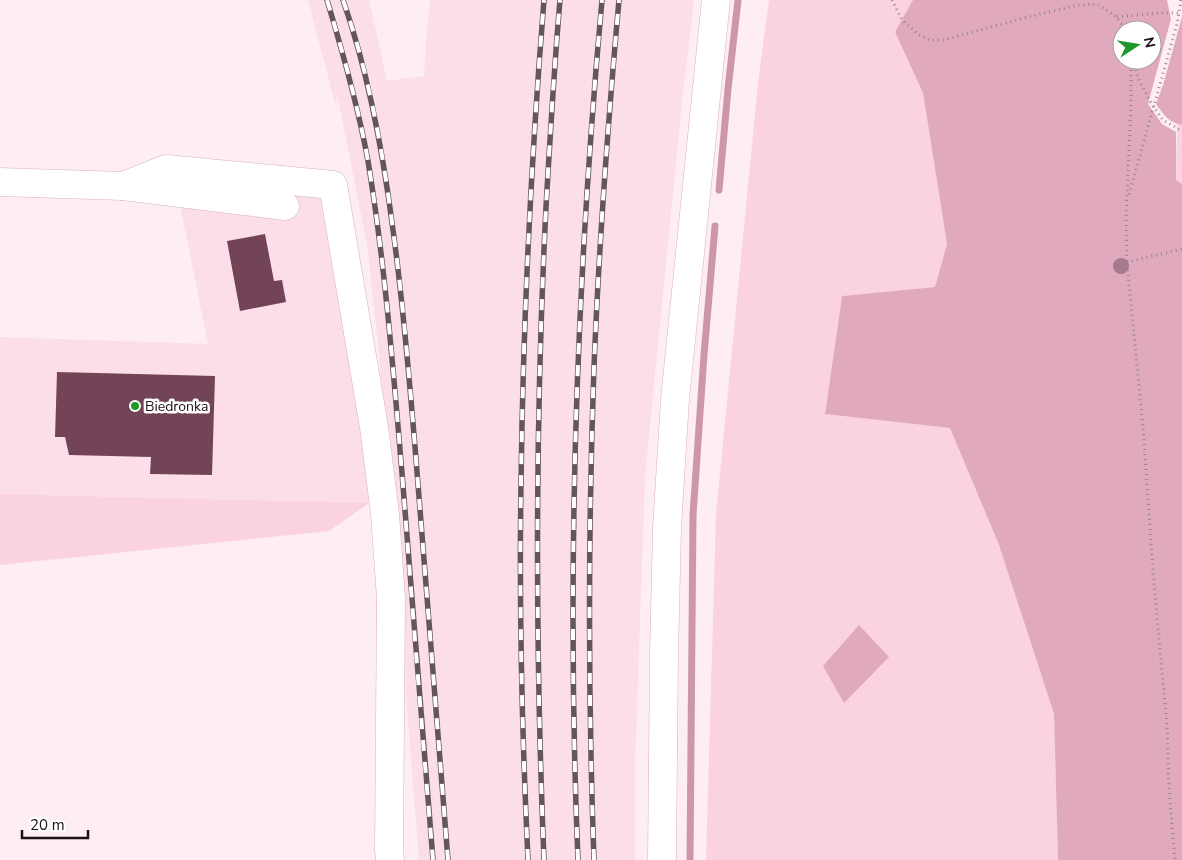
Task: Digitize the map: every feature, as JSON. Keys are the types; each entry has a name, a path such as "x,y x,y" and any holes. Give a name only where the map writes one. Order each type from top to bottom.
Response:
{"street":[{"path":"662,860 666,548 675,398 716,0"},
{"path":"123,186 166,169 333,185 374,428 385,514 392,598 390,860"},
{"path":"0,182 123,186 284,206"}],"path":[{"path":"892,0 902,20 918,34 929,40 944,40 1078,5 1097,4 1119,20"},
{"path":"1127,200 1154,106 1181,0"},
{"path":"1117,17 1179,13"},
{"path":"1133,70 1126,218 1127,262 1143,428 1154,584 1167,724 1169,788 1175,860"},
{"path":"1136,70 1138,78 1163,120 1182,131"},
{"path":"1127,262 1182,249"}],"shaded area":[{"path":"308,0 369,0 387,81 424,76 430,0 694,0 682,101 645,477 635,765 635,860 419,860 379,354 367,244 337,93 336,107"},
{"path":"769,0 913,0 895,32 923,93 947,244 935,287 842,296 825,414 950,428 999,545 1054,714 1058,860 706,860 716,515 758,83"},
{"path":"913,0 1167,0 1171,19 1162,52 1162,20 1112,20 1112,70 1157,70 1148,104 1162,124 1176,132 1176,180 1182,184 1182,860 1058,860 1054,714 999,545 950,428 825,414 842,296 935,287 947,244 923,93 895,32"},
{"path":"1182,17 1182,125 1170,120 1156,104"},
{"path":"1177,124 1182,125 1182,184 1176,180"},
{"path":"176,184 327,194 382,501 369,503 0,494 0,337 208,344"},
{"path":"0,494 369,503 329,531 0,565"},
{"path":"859,625 889,657 844,703 823,666"}],"building":[{"path":"265,234 274,281 282,280 286,302 240,311 227,241"},
{"name":"Biedronka","path":"57,372 215,376 212,475 150,474 151,457 69,455 65,437 55,437"}],"waterway":[{"path":"719,190 738,0"},
{"path":"690,860 693,515 715,226"}],"railway":[{"path":"327,0 360,120 379,238 395,394 433,860"},
{"path":"343,0 368,85 385,172 397,257 410,392 448,860"},
{"path":"528,860 521,625 522,423 528,242 544,0"},
{"path":"544,860 539,697 538,452 542,289 560,0"},
{"path":"578,860 573,645 573,537 580,322 593,107 602,0"},
{"path":"594,860 590,675 592,429 601,229 619,0"}],"place":[{"name":"Biedronka","path":"135,406"}]}
